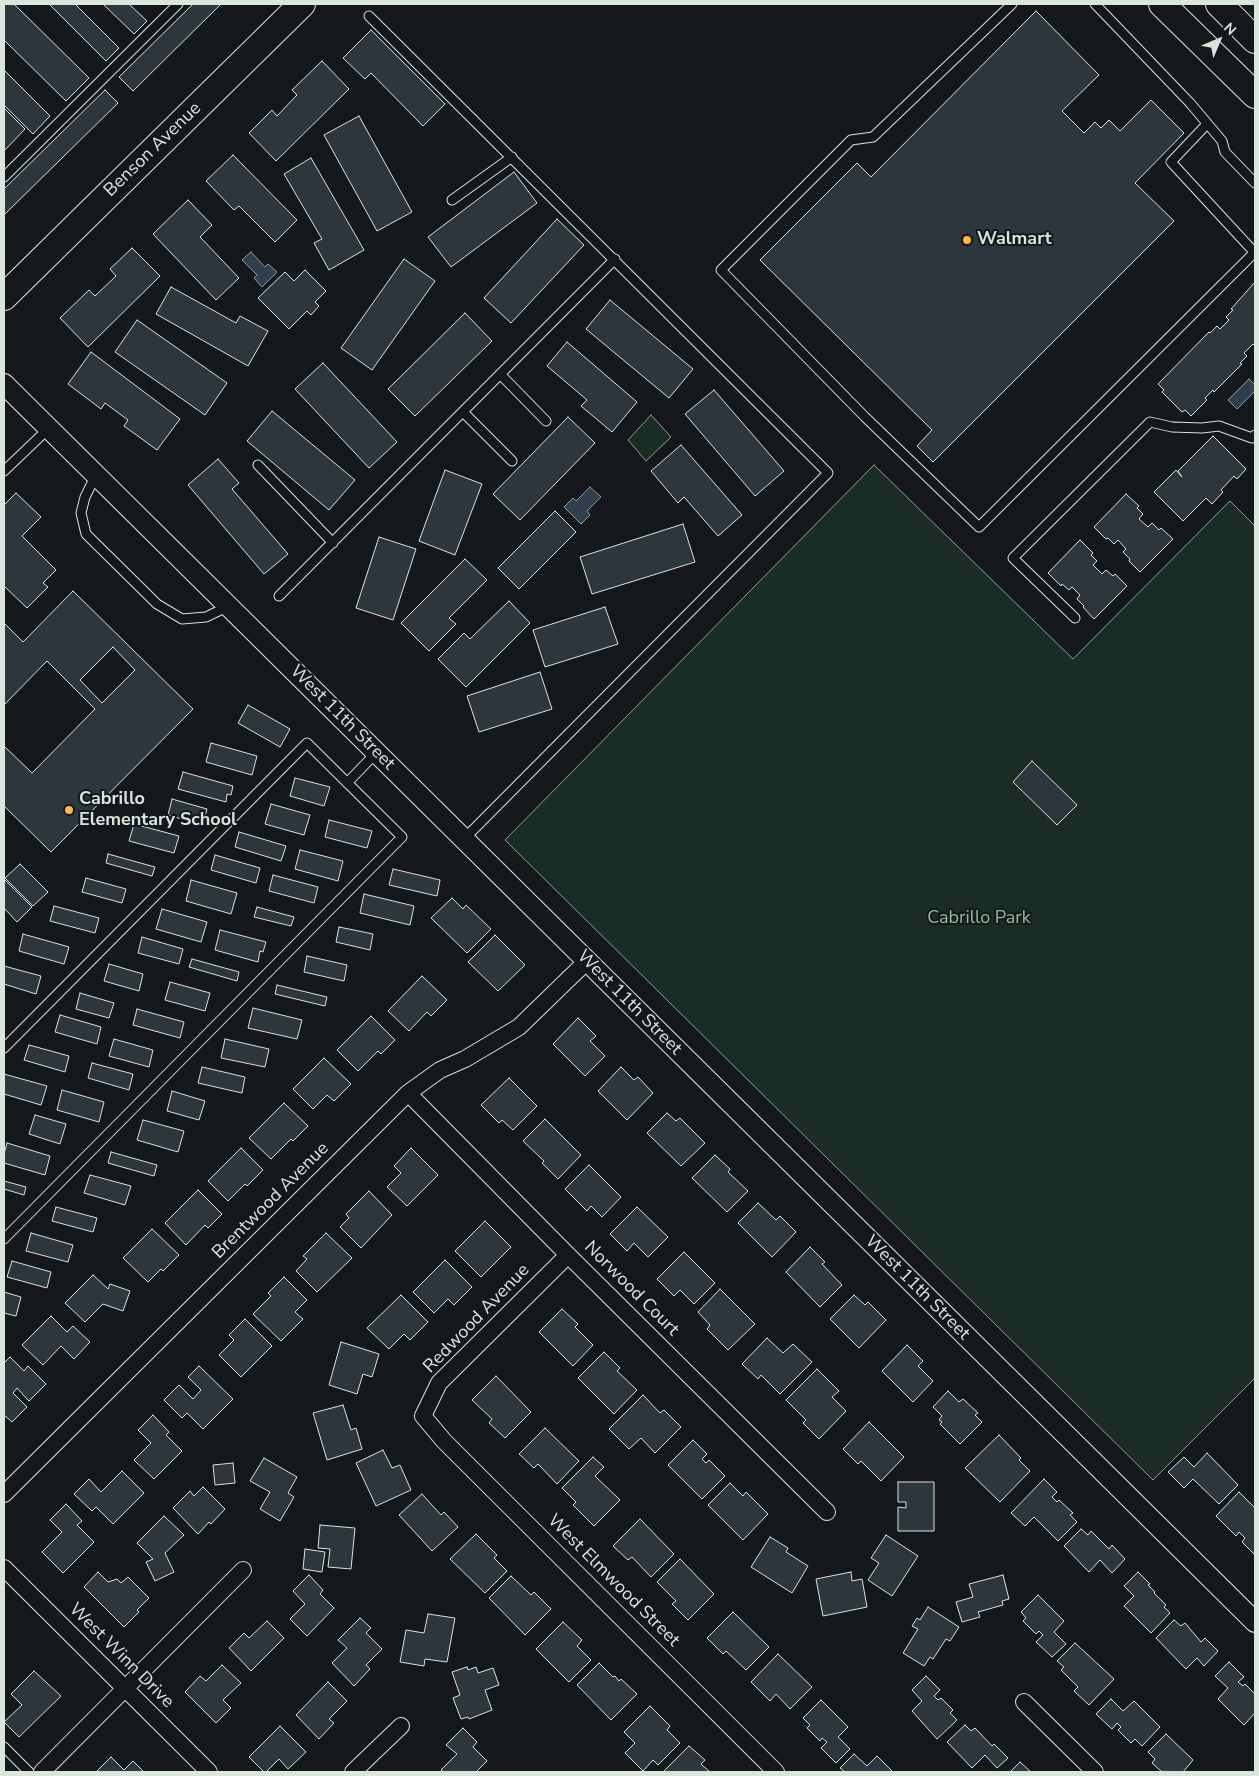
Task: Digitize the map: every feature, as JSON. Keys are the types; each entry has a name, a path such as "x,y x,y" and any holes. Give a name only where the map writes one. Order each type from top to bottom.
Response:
{"main road":[{"name":"Benson Avenue","path":"4,297 302,4"},
{"path":"1162,4 1255,95"},
{"path":"1219,4 1255,40"}],"street":[{"name":"West 11th Street","path":"6,392 96,475 1255,1622"},
{"name":"Brentwood Avenue","path":"4,1494 408,1093 440,1070 465,1059 519,1027 587,961"},
{"name":"Norwood Court","path":"408,1093 827,1512"},
{"name":"Redwood Avenue","path":"423,1416 438,1383 568,1255"},
{"name":"West Elmwood Street","path":"423,1416 451,1448 776,1772"},
{"name":"West Winn Drive","path":"4,1568 209,1772"},
{"path":"42,1772 243,1570"},
{"path":"1024,1702 1095,1772"},
{"path":"353,1772 401,1726"}],"lane":[{"path":"4,177 178,4"},
{"path":"1012,4 873,137 851,140 721,270 865,417 979,527 1255,252 1171,162 1207,124"},
{"path":"1095,4 1190,103 1222,141 1225,152 1255,183"},
{"path":"370,16 828,473 464,839"},
{"path":"452,200 512,157"},
{"path":"279,596 615,259"},
{"path":"500,374 546,421"},
{"path":"463,412 512,460"},
{"path":"1075,618 1013,558 1150,422 1172,427 1202,428 1219,426 1252,438 1255,435"},
{"path":"4,471 48,429"},
{"path":"258,465 334,542"},
{"path":"96,475 85,497 80,513 86,534 157,604 182,619 206,617 229,606"},
{"path":"4,1048 307,743 402,837 4,1239"},
{"path":"347,783 377,752"},
{"path":"4,1748 29,1772"}],"green space":[{"path":"651,415 671,437 646,461 628,440"},
{"name":"Cabrillo Park","path":"874,465 1073,659 1230,501 1255,526 1255,1378 1153,1480 505,840"}],"water":[{"path":"251,252 265,267 268,264 277,272 262,287 254,278 257,275 242,260"},
{"path":"1249,379 1255,385 1255,391 1237,409 1228,400"},
{"path":"590,487 601,497 587,511 590,515 581,524 564,507 573,498 576,501"}],"building":[{"path":"4,4 14,4 89,78 66,101 4,40"},
{"path":"49,4 75,4 119,48 106,61"},
{"path":"103,4 129,4 147,21 134,34"},
{"path":"193,4 221,4 133,91 119,77"},
{"name":"Walmart","path":"1036,11 1099,75 1062,111 1084,133 1095,122 1101,128 1109,120 1120,131 1151,100 1184,133 1135,183 1174,221 933,462 917,446 932,430 760,260 857,163 871,177"},
{"path":"371,30 445,104 423,126 371,73 365,79 343,58"},
{"path":"322,61 349,89 276,161 249,133 272,110 277,116 297,95 292,90"},
{"path":"4,70 50,116 33,134 4,105"},
{"path":"105,90 118,103 4,215 4,189"},
{"path":"4,108 25,129 4,151"},
{"path":"359,116 412,212 377,231 324,135"},
{"path":"233,155 297,220 275,242 239,206 234,210 206,181"},
{"path":"311,158 364,250 329,270 314,243 322,239 284,174"},
{"path":"514,172 537,203 451,267 428,237"},
{"path":"188,200 212,225 200,237 239,278 216,300 153,234"},
{"path":"557,219 584,245 511,323 484,298"},
{"path":"132,248 160,276 88,347 60,318 89,290 95,296 116,276 110,269"},
{"path":"404,259 435,281 372,370 341,348"},
{"path":"305,270 326,291 315,302 319,306 311,315 307,311 289,329 258,298 285,272 294,281"},
{"path":"1255,282 1255,346 1253,344 1244,353 1247,356 1240,363 1242,364 1214,392 1213,390 1205,398 1207,400 1191,416 1185,410 1182,412 1162,392 1164,390 1158,384 1209,332 1217,326 1220,329 1229,320 1226,317 1233,310 1231,309"},
{"path":"171,287 236,323 240,316 268,331 248,366 156,314"},
{"path":"610,300 693,369 669,398 586,329"},
{"path":"465,313 492,341 415,416 388,389"},
{"path":"137,320 227,383 205,415 115,352"},
{"path":"567,342 637,402 612,432 581,406 587,400 547,366"},
{"path":"91,352 180,419 157,450 124,426 128,420 105,403 101,409 68,384"},
{"path":"323,363 397,442 369,468 295,389"},
{"path":"714,390 784,471 755,496 685,414"},
{"path":"272,411 355,480 329,510 247,441"},
{"path":"568,417 595,443 520,520 493,494"},
{"path":"1213,436 1246,469 1237,479 1234,476 1221,490 1223,492 1212,504 1206,498 1183,521 1154,492 1176,470 1182,477 1178,471"},
{"path":"681,445 742,515 718,536 684,497 678,503 651,471"},
{"path":"218,459 239,483 232,489 288,554 264,574 188,485"},
{"path":"445,470 482,484 455,555 419,541"},
{"path":"16,493 41,517 22,536 56,570 43,583 48,587 27,608 4,586 4,505"},
{"path":"1126,494 1139,506 1137,508 1143,514 1139,519 1148,527 1152,523 1159,530 1161,528 1173,539 1140,572 1129,561 1130,559 1123,552 1126,549 1118,540 1114,544 1094,527"},
{"path":"555,511 576,532 519,589 498,568"},
{"path":"683,524 695,562 592,594 580,557"},
{"path":"379,537 416,549 393,620 356,608"},
{"path":"1080,540 1093,553 1091,555 1097,561 1093,565 1102,574 1106,570 1113,576 1115,574 1127,586 1094,619 1077,599 1080,595 1072,587 1069,590 1062,584 1061,586 1048,573"},
{"path":"465,559 487,580 449,618 456,624 429,651 401,623"},
{"path":"73,591 193,709 51,852 4,806 4,746 32,773 95,709 47,661 4,705 4,623 23,642","holes":["113,647 135,670 102,703 80,680"]},
{"path":"509,601 530,623 466,687 438,659 464,633 470,639"},
{"path":"605,607 618,644 545,667 533,630"},
{"path":"540,672 552,709 479,732 467,696"},
{"path":"248,705 290,729 280,747 238,723"},
{"path":"211,743 257,756 252,775 206,762"},
{"path":"1032,761 1077,805 1057,825 1013,782"},
{"path":"183,772 233,786 231,795 227,794 226,802 178,789"},
{"path":"295,778 330,787 324,806 290,796"},
{"path":"172,799 207,809 203,825 168,815"},
{"path":"271,804 310,815 304,835 265,824"},
{"path":"329,820 372,831 367,848 325,837"},
{"path":"134,824 179,836 174,853 129,841"},
{"path":"239,832 286,846 281,861 235,847"},
{"path":"300,850 343,861 338,881 295,869"},
{"path":"108,854 155,867 152,876 106,863"},
{"path":"215,855 260,868 256,883 211,870"},
{"path":"20,864 48,892 33,906 5,878"},
{"path":"393,869 440,880 437,896 389,885"},
{"path":"273,875 318,887 314,903 269,891"},
{"path":"86,878 126,889 122,903 82,892"},
{"path":"4,879 32,907 17,922 4,908"},
{"path":"191,880 237,893 231,914 186,901"},
{"path":"364,894 414,906 410,925 360,913"},
{"path":"452,898 463,909 466,905 491,929 467,953 431,918"},
{"path":"54,906 99,918 95,933 50,921"},
{"path":"257,907 294,917 291,926 254,917"},
{"path":"162,909 207,922 201,942 156,929"},
{"path":"339,927 373,934 370,950 336,942"},
{"path":"220,930 266,942 263,952 260,951 258,962 215,950"},
{"path":"23,934 69,947 64,964 19,951"},
{"path":"495,935 525,965 498,991 468,962"},
{"path":"142,937 183,949 179,964 138,953"},
{"path":"307,956 347,965 344,981 304,972"},
{"path":"192,959 239,972 237,981 189,967"},
{"path":"109,964 143,974 139,991 104,981"},
{"path":"4,966 41,976 36,994 4,984"},
{"path":"422,976 447,1000 431,1016 427,1012 409,1031 388,1011"},
{"path":"170,982 210,993 205,1011 165,1000"},
{"path":"277,985 327,997 325,1006 275,994"},
{"path":"80,993 114,1003 109,1018 76,1009"},
{"path":"253,1008 302,1020 297,1039 248,1028"},
{"path":"137,1009 184,1022 180,1038 133,1025"},
{"path":"60,1015 101,1027 97,1044 55,1032"},
{"path":"371,1016 395,1040 381,1054 378,1051 358,1071 337,1050"},
{"path":"578,1018 596,1036 590,1041 605,1056 585,1076 553,1044"},
{"path":"114,1039 153,1050 149,1067 109,1056"},
{"path":"225,1039 269,1049 265,1067 221,1058"},
{"path":"29,1045 69,1056 65,1072 24,1060"},
{"path":"324,1058 351,1084 334,1101 327,1095 313,1109 293,1089"},
{"path":"92,1063 133,1074 129,1090 88,1078"},
{"path":"202,1067 245,1077 242,1093 198,1083"},
{"path":"621,1067 634,1080 638,1077 653,1093 627,1120 598,1091"},
{"path":"4,1074 47,1086 41,1105 4,1094"},
{"path":"509,1078 537,1106 513,1130 502,1120 499,1123 481,1105"},
{"path":"62,1090 104,1102 99,1122 57,1110"},
{"path":"172,1091 205,1101 199,1120 167,1111"},
{"path":"284,1103 308,1126 293,1141 291,1139 271,1159 249,1138"},
{"path":"667,1113 676,1121 680,1118 705,1143 681,1166 647,1133"},
{"path":"35,1115 66,1124 60,1144 29,1134"},
{"path":"545,1119 581,1155 558,1179 542,1163 544,1161 523,1141"},
{"path":"143,1120 184,1131 178,1152 137,1140"},
{"path":"7,1143 50,1156 45,1175 4,1163"},
{"path":"241,1148 263,1170 228,1201 208,1181"},
{"path":"411,1148 438,1175 407,1206 387,1187 401,1173 394,1166"},
{"path":"111,1152 157,1165 154,1176 108,1163"},
{"path":"715,1155 730,1169 728,1172 748,1191 727,1212 692,1178"},
{"path":"589,1165 621,1197 602,1217 591,1206 587,1211 565,1189"},
{"path":"90,1175 131,1186 125,1205 84,1193"},
{"path":"4,1181 26,1187 24,1195 4,1189"},
{"path":"198,1190 222,1214 208,1228 205,1225 186,1245 165,1223"},
{"path":"369,1191 392,1215 361,1248 340,1227 349,1218 346,1214"},
{"path":"758,1203 776,1220 780,1216 796,1232 772,1257 738,1223"},
{"path":"56,1207 97,1218 93,1232 52,1221"},
{"path":"637,1207 668,1237 648,1257 634,1243 627,1251 610,1234"},
{"path":"485,1221 511,1247 481,1277 455,1251"},
{"path":"152,1229 179,1255 163,1271 161,1269 148,1282 123,1258"},
{"path":"31,1233 73,1245 68,1262 26,1251"},
{"path":"326,1233 352,1258 317,1292 296,1271 307,1259 303,1256"},
{"path":"810,1247 825,1262 822,1264 842,1285 820,1307 786,1272"},
{"path":"684,1252 715,1283 694,1304 680,1290 674,1296 657,1279"},
{"path":"445,1260 472,1287 454,1305 448,1299 434,1313 413,1292"},
{"path":"12,1261 51,1272 47,1288 7,1277"},
{"path":"93,1275 108,1289 110,1284 130,1291 123,1311 103,1304 85,1322 65,1303"},
{"path":"284,1277 307,1300 295,1312 303,1319 281,1341 253,1314 271,1296 268,1293"},
{"path":"720,1289 755,1324 728,1350 707,1329 710,1325 698,1312"},
{"path":"4,1292 21,1297 16,1316 4,1313"},
{"path":"401,1295 428,1322 410,1340 404,1334 389,1349 367,1328"},
{"path":"854,1295 865,1305 868,1302 886,1320 859,1348 830,1319"},
{"path":"562,1309 578,1324 575,1327 593,1345 573,1366 539,1332"},
{"path":"51,1316 67,1332 73,1326 90,1342 74,1359 61,1346 43,1365 22,1345"},
{"path":"245,1319 272,1346 241,1377 219,1355 234,1340 229,1335"},
{"path":"767,1338 783,1353 793,1344 812,1362 780,1394 761,1375 758,1379 742,1364"},
{"path":"341,1342 379,1354 372,1377 363,1374 357,1394 329,1385"},
{"path":"907,1345 923,1361 918,1366 933,1381 913,1402 882,1371"},
{"path":"604,1352 620,1368 617,1371 637,1390 614,1414 578,1378"},
{"path":"10,1357 24,1371 28,1366 46,1384 29,1401 17,1388 13,1393 27,1407 12,1422 4,1415 4,1363"},
{"path":"199,1366 233,1399 203,1429 187,1413 182,1418 164,1400 179,1385 193,1399 201,1390 188,1377"},
{"path":"817,1369 839,1391 832,1397 846,1411 819,1439 803,1423 806,1420 786,1400"},
{"path":"496,1376 531,1412 505,1438 489,1423 492,1419 472,1400"},
{"path":"948,1391 959,1402 963,1399 978,1413 975,1415 982,1422 960,1444 940,1424 942,1422 939,1420 942,1416 933,1407"},
{"path":"643,1395 660,1413 664,1410 681,1427 655,1453 641,1438 629,1449 609,1429"},
{"path":"343,1405 351,1430 356,1428 362,1449 327,1460 313,1413"},
{"path":"153,1415 169,1432 166,1435 182,1451 154,1479 134,1460 151,1443 138,1430"},
{"path":"869,1422 904,1457 881,1481 861,1461 858,1464 843,1449"},
{"path":"545,1428 579,1461 557,1484 538,1464 534,1468 519,1454"},
{"path":"999,1435 1021,1458 1019,1460 1030,1471 1000,1502 965,1468"},
{"path":"693,1440 707,1454 702,1459 706,1463 709,1460 725,1476 702,1499 668,1465"},
{"path":"383,1450 392,1468 400,1465 411,1490 376,1506 356,1463"},
{"path":"1207,1453 1238,1485 1219,1504 1193,1479 1184,1488 1168,1472 1184,1457 1194,1467"},
{"path":"593,1457 604,1467 595,1476 620,1500 594,1526 573,1505 576,1502 562,1488"},
{"path":"264,1458 297,1477 288,1493 294,1497 280,1521 260,1509 270,1492 250,1481"},
{"path":"233,1463 235,1483 215,1485 213,1465"},
{"path":"122,1471 144,1493 113,1524 96,1507 92,1511 74,1494 89,1479 101,1492"},
{"path":"1044,1479 1057,1492 1052,1497 1057,1502 1059,1500 1073,1513 1070,1515 1077,1522 1058,1541 1034,1517 1025,1526 1011,1513"},
{"path":"898,1482 934,1482 934,1531 898,1531 898,1507 906,1508 906,1502 898,1502"},
{"path":"730,1483 743,1496 746,1492 768,1514 743,1540 708,1505"},
{"path":"203,1487 225,1509 198,1534 173,1508 190,1491 194,1496"},
{"path":"1239,1492 1255,1508 1255,1555 1242,1542 1245,1538 1239,1532 1236,1536 1216,1516"},
{"path":"422,1494 441,1515 444,1512 458,1527 432,1551 399,1515"},
{"path":"66,1504 82,1521 77,1525 94,1542 63,1573 42,1552 62,1532 50,1520"},
{"path":"164,1516 184,1535 165,1553 174,1572 155,1581 146,1562 153,1559 137,1543"},
{"path":"640,1519 674,1554 651,1577 632,1557 628,1560 613,1546"},
{"path":"320,1525 355,1528 351,1569 328,1567 330,1549 318,1548"},
{"path":"1081,1529 1088,1535 1091,1531 1109,1549 1112,1545 1125,1559 1112,1573 1100,1560 1089,1572 1064,1546"},
{"path":"476,1534 497,1555 494,1558 507,1571 485,1593 450,1559"},
{"path":"886,1535 918,1556 892,1596 868,1580 879,1563 871,1558"},
{"path":"770,1537 788,1548 786,1552 808,1566 792,1593 751,1567"},
{"path":"305,1549 325,1552 322,1572 303,1569"},
{"path":"680,1559 714,1594 688,1620 672,1604 676,1601 657,1582"},
{"path":"98,1572 108,1582 117,1579 121,1583 128,1577 149,1598 137,1610 139,1612 124,1627 84,1587"},
{"path":"851,1572 852,1581 862,1579 867,1607 823,1616 816,1579"},
{"path":"1138,1572 1150,1584 1148,1585 1166,1605 1164,1607 1170,1613 1151,1633 1124,1606 1134,1596 1124,1586"},
{"path":"309,1575 323,1590 320,1594 334,1608 307,1636 290,1619 305,1604 293,1591"},
{"path":"1003,1575 1009,1599 1002,1601 1003,1605 978,1612 980,1617 962,1622 956,1602 973,1597 969,1584"},
{"path":"511,1576 531,1595 534,1592 551,1609 525,1635 489,1598"},
{"path":"1038,1595 1064,1621 1054,1632 1066,1644 1052,1657 1036,1642 1043,1635 1039,1631 1036,1634 1023,1621 1026,1618 1021,1612"},
{"path":"928,1607 959,1627 950,1641 946,1639 933,1659 930,1657 924,1666 903,1653 918,1629 912,1626 917,1618 920,1620"},
{"path":"733,1612 769,1647 746,1670 726,1651 723,1654 707,1638"},
{"path":"428,1614 455,1618 447,1662 425,1659 424,1666 400,1662 406,1630 424,1633"},
{"path":"360,1618 371,1628 366,1633 382,1649 366,1665 370,1669 354,1686 332,1663 347,1648 338,1640"},
{"path":"1174,1620 1181,1626 1185,1623 1201,1642 1205,1638 1218,1651 1204,1666 1197,1658 1186,1669 1156,1638"},
{"path":"267,1621 284,1638 251,1671 229,1648 244,1633 249,1638"},
{"path":"563,1622 582,1640 577,1646 591,1660 569,1682 536,1649"},
{"path":"1075,1643 1114,1679 1089,1705 1074,1691 1078,1687 1061,1670 1064,1667 1057,1661"},
{"path":"778,1654 812,1687 790,1709 776,1694 770,1701 751,1682"},
{"path":"1229,1662 1244,1677 1238,1682 1243,1686 1245,1684 1255,1694 1255,1713 1244,1725 1218,1699 1228,1688 1215,1676"},
{"path":"599,1663 613,1677 615,1676 619,1681 621,1679 637,1694 611,1720 577,1685"},
{"path":"222,1665 241,1683 223,1700 231,1708 216,1723 185,1692 200,1676 206,1681"},
{"path":"467,1667 468,1670 476,1667 478,1673 493,1668 499,1685 485,1690 492,1710 469,1719 468,1717 461,1719 453,1698 460,1695 452,1672"},
{"path":"34,1671 61,1696 19,1737 4,1722 22,1705 11,1694"},
{"path":"926,1676 940,1690 934,1696 938,1700 941,1698 953,1710 950,1713 957,1720 937,1739 912,1711 922,1701 912,1690"},
{"path":"328,1682 347,1701 329,1719 334,1723 319,1739 296,1715"},
{"path":"1111,1699 1123,1711 1134,1701 1160,1727 1142,1746 1135,1739 1131,1743 1118,1730 1121,1727 1117,1723 1112,1729 1096,1714"},
{"path":"821,1700 848,1727 838,1737 850,1749 836,1763 821,1748 827,1742 822,1738 820,1741 807,1728 810,1725 803,1718"},
{"path":"650,1706 670,1726 667,1730 680,1743 658,1765 653,1760 643,1771 625,1753 635,1743 624,1732"},
{"path":"965,1725 971,1731 975,1728 992,1746 994,1744 1008,1758 997,1768 985,1755 972,1768 947,1742"},
{"path":"280,1726 306,1752 288,1769 279,1759 264,1772 249,1757"},
{"path":"463,1728 477,1742 473,1747 487,1761 476,1772 444,1772 441,1770 457,1754 446,1745"},
{"path":"1166,1734 1193,1760 1183,1772 1162,1772 1152,1763 1155,1759 1148,1752"},
{"path":"689,1746 705,1760 701,1764 710,1772 665,1772 664,1771"},
{"path":"854,1754 867,1766 877,1756 893,1772 845,1772 840,1768"},
{"path":"111,1757 124,1770 133,1761 144,1772 96,1772"},
{"path":"1020,1762 1031,1772 1010,1772"}],"place":[{"name":"Walmart","path":"967,240"},
{"name":"Cabrillo Elementary School","path":"69,810"}]}
